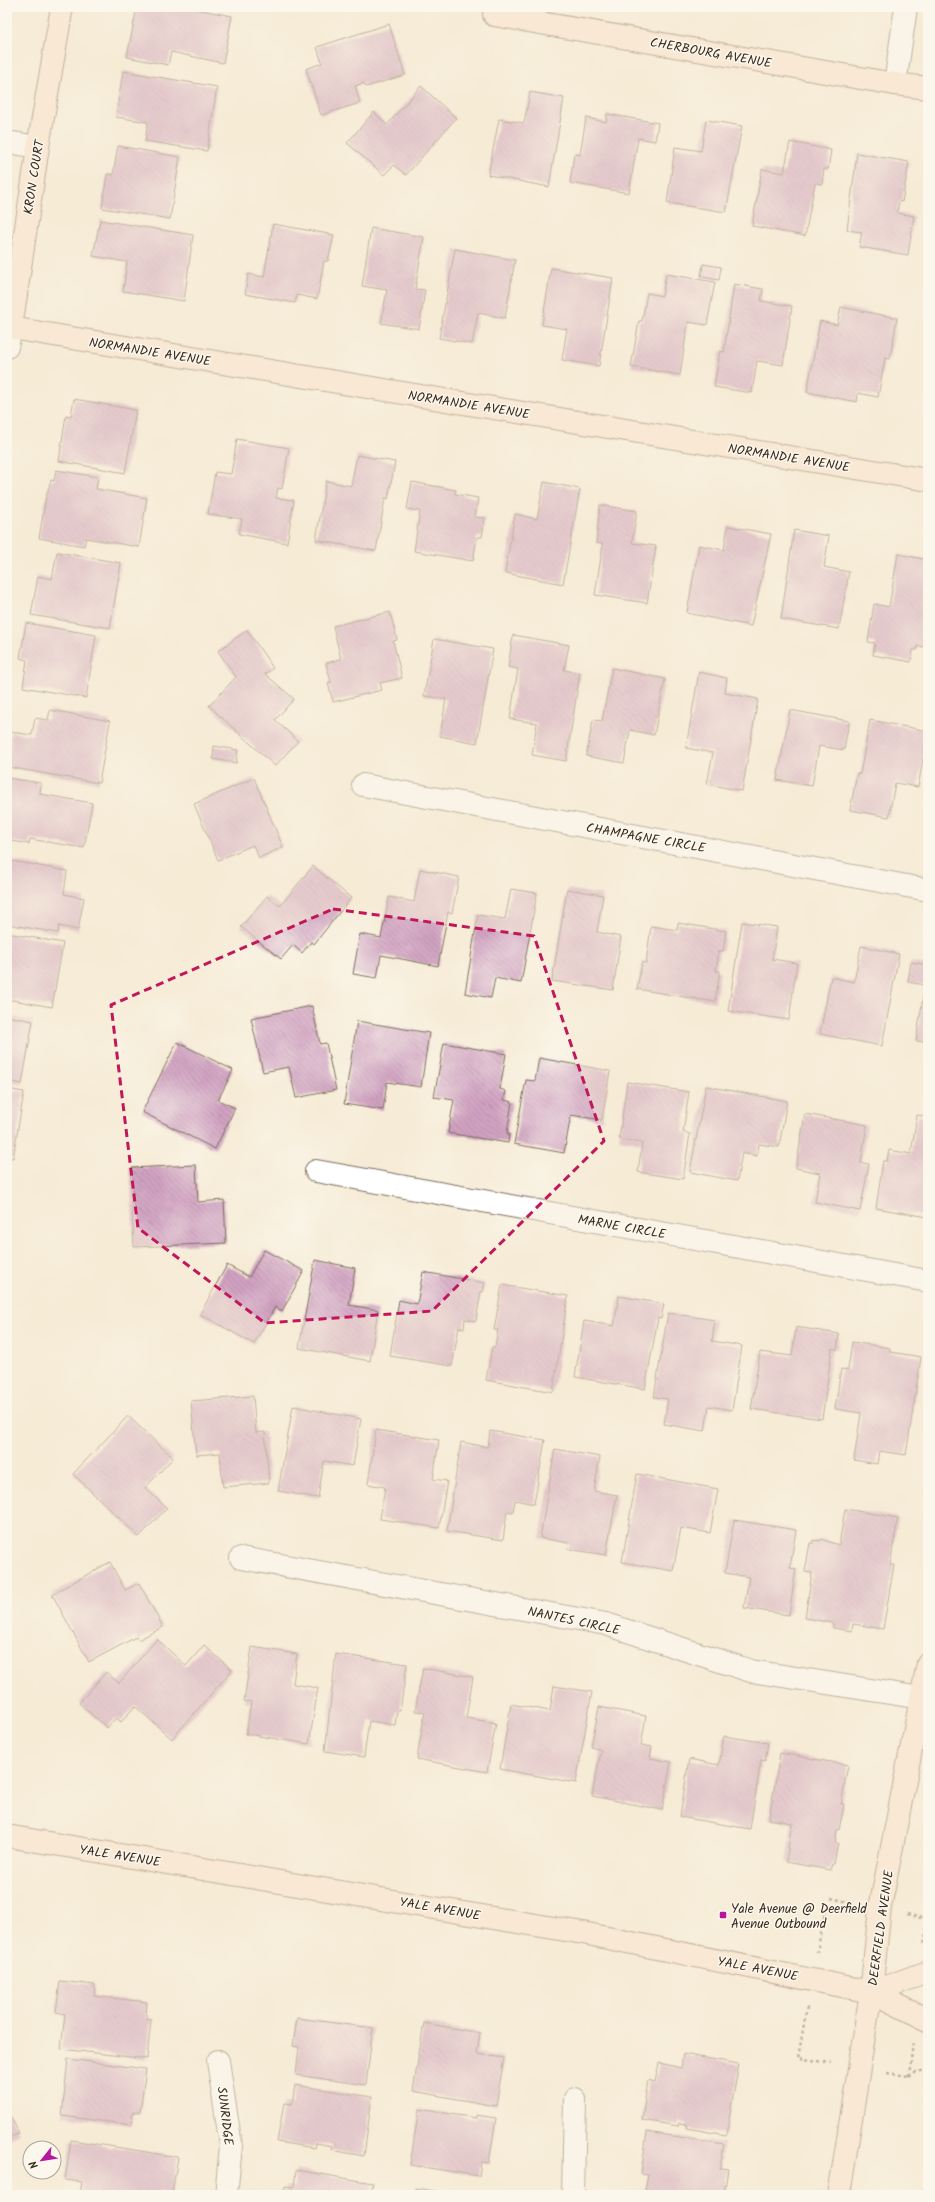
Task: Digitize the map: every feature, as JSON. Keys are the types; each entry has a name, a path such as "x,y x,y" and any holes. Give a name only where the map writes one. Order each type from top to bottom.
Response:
{"street":[{"name":"KRON COURT","path":"9,338 38,147 62,7"},
{"path":"895,84 906,7"},
{"name":"CHERBOURG AVENUE","path":"495,11 895,84 928,88"},
{"path":"7,142 38,147"},
{"name":"NORMANDIE AVENUE","path":"9,338 928,477"},
{"name":"CHAMPAGNE CIRCLE","path":"363,785 928,890"},
{"name":"MARNE CIRCLE","path":"316,1171 928,1281"},
{"name":"NANTES CIRCLE","path":"241,1558 606,1624 751,1671 925,1698"},
{"name":"DEERFIELD AVENUE","path":"839,2195 871,1992 880,1908 925,1698 928,1662"},
{"name":"YALE AVENUE","path":"7,1836 583,1932 811,1978 871,1992 928,2020"},
{"path":"871,1992 928,1972"},
{"name":"SUNRIDGE","path":"218,2062 231,2146 226,2195"},
{"path":"573,2195 575,2099"}],"path":[{"path":"827,1901 811,1978 798,2058 909,2076 915,2072 928,2070"}],"highlighted area":[{"path":"333,909 534,936 604,1141 432,1311 265,1323 138,1228 111,1005"}],"building":[{"path":"137,7 185,7 232,16 223,63 171,52 168,65 127,57"},
{"path":"389,24 405,75 366,87 364,83 355,86 360,103 321,115 306,69 322,63 317,47"},
{"path":"123,71 217,87 207,151 145,141 148,122 116,117"},
{"path":"421,86 456,118 406,175 394,165 384,175 347,143 374,112 387,125"},
{"path":"530,92 564,98 549,187 488,175 499,119 524,123"},
{"path":"607,114 658,123 655,141 638,138 629,193 570,183 574,154 580,155 586,118 606,122"},
{"path":"706,120 742,126 726,212 667,203 675,147 701,151"},
{"path":"790,142 831,150 828,169 824,169 822,184 815,183 805,236 752,226 762,169 784,173"},
{"path":"118,146 180,157 170,219 102,208 107,174 113,175"},
{"path":"857,153 909,162 902,202 899,201 897,213 914,216 908,255 859,247 862,232 847,230"},
{"path":"100,220 193,235 184,301 123,291 127,262 93,256"},
{"path":"273,224 334,235 328,261 324,261 317,299 297,295 295,303 245,294 248,274 264,277"},
{"path":"371,228 424,237 415,289 425,290 419,329 381,323 387,290 362,286"},
{"path":"455,249 515,260 505,318 478,313 472,344 439,338"},
{"path":"703,264 721,267 719,280 701,277"},
{"path":"551,268 613,278 599,366 562,360 567,329 542,325"},
{"path":"666,274 715,282 707,325 688,322 680,375 631,367 639,321 642,321 647,293 662,296"},
{"path":"734,284 763,289 761,301 792,306 783,365 757,361 752,393 714,387 720,351 724,352"},
{"path":"841,307 897,318 890,359 885,358 878,397 858,393 857,402 807,392 820,321 837,325"},
{"path":"74,399 136,410 125,473 59,461 66,415 71,416"},
{"path":"237,439 289,448 282,489 278,488 276,498 294,500 287,543 239,534 242,519 208,514 215,472 231,474"},
{"path":"357,455 395,462 388,499 385,498 376,551 316,540 326,481 351,486"},
{"path":"56,470 98,477 96,489 147,498 139,547 86,538 84,546 39,538 46,497 51,480 54,481"},
{"path":"412,482 456,490 455,494 478,498 475,517 485,518 482,537 477,537 473,561 414,551 420,511 407,509"},
{"path":"544,482 580,489 563,584 505,573 515,514 537,519"},
{"path":"600,505 637,511 632,543 656,546 647,603 595,595 603,544 596,543"},
{"path":"728,526 771,534 751,626 687,613 699,545 724,550"},
{"path":"794,530 829,536 824,567 849,572 839,629 781,619"},
{"path":"57,552 121,563 110,628 31,615 38,576 52,579"},
{"path":"898,554 928,560 928,636 925,647 917,646 917,650 913,650 911,662 873,655 875,643 868,642 874,604 889,607"},
{"path":"390,612 397,640 393,641 402,678 380,683 382,690 333,702 328,683 331,682 326,663 341,659 333,626"},
{"path":"26,623 96,635 86,698 23,687 27,660 20,658"},
{"path":"247,630 273,668 265,674 294,699 275,720 298,741 275,766 209,706 236,677 218,651"},
{"path":"513,635 569,645 564,670 580,673 566,761 532,755 537,723 510,719 518,669 508,667"},
{"path":"434,639 493,649 477,743 440,736 446,699 424,696"},
{"path":"612,668 665,679 654,735 630,730 624,763 586,756 593,720 602,721"},
{"path":"699,672 727,678 725,693 758,699 742,791 707,784 713,753 686,748"},
{"path":"50,710 110,721 99,783 7,767 11,732 32,735 35,718 48,720"},
{"path":"790,710 849,721 844,750 819,746 812,786 777,780"},
{"path":"870,720 928,731 918,787 895,783 889,817 850,810 857,773 860,774"},
{"path":"214,746 238,750 236,763 213,759"},
{"path":"7,778 41,783 40,794 92,803 84,848 30,839 29,844 7,840"},
{"path":"254,778 283,847 259,858 253,845 218,860 194,804"},
{"path":"7,860 67,871 64,894 84,898 78,930 59,926 58,933 7,924"},
{"path":"313,866 351,898 314,944 311,942 302,953 293,945 281,959 241,927 267,896 280,906"},
{"path":"420,869 459,877 452,913 448,912 438,966 381,955 377,978 353,974 360,934 381,938 389,897 414,902"},
{"path":"511,889 537,893 521,983 495,978 491,998 465,993 478,915 505,919"},
{"path":"567,889 603,895 597,932 621,937 613,990 552,981"},
{"path":"742,922 777,927 772,959 797,963 789,1020 728,1011"},
{"path":"678,923 726,931 723,951 719,951 716,971 720,971 715,1002 637,989 642,962 646,963 651,926 677,930"},
{"path":"7,933 63,943 52,1007 7,999"},
{"path":"861,946 899,954 882,1046 820,1034 831,977 854,982"},
{"path":"911,962 928,965 928,1042 916,1041 925,985 908,982"},
{"path":"312,1006 320,1044 326,1043 336,1090 296,1098 289,1067 263,1072 251,1018"},
{"path":"7,1016 33,1021 22,1084 7,1081"},
{"path":"357,1021 429,1033 421,1087 387,1082 383,1110 344,1104"},
{"path":"177,1042 233,1070 218,1100 235,1108 215,1149 142,1112"},
{"path":"444,1043 506,1054 500,1089 506,1091 504,1100 512,1102 507,1133 509,1134 508,1143 448,1133 454,1100 434,1097"},
{"path":"539,1058 610,1071 602,1120 571,1115 564,1153 514,1144 526,1080 535,1081"},
{"path":"627,1082 689,1092 683,1132 690,1134 683,1179 638,1172 642,1143 619,1139"},
{"path":"706,1086 787,1101 779,1147 759,1144 757,1156 742,1153 737,1181 690,1172"},
{"path":"7,1089 24,1092 13,1158 7,1157"},
{"path":"805,1114 867,1125 861,1163 869,1164 860,1211 815,1202 820,1173 796,1168"},
{"path":"917,1115 928,1117 928,1217 876,1208 883,1161 887,1161 889,1150 911,1154"},
{"path":"196,1165 198,1202 224,1200 226,1243 134,1247 130,1168"},
{"path":"264,1250 304,1271 282,1311 275,1307 254,1344 200,1314 227,1265 249,1277"},
{"path":"315,1260 355,1268 349,1305 378,1310 370,1361 299,1348"},
{"path":"423,1272 485,1283 483,1292 481,1291 476,1321 465,1319 464,1328 459,1327 452,1366 390,1356 399,1300 417,1304"},
{"path":"502,1285 568,1296 553,1392 486,1380 492,1347 495,1347 498,1330 494,1330"},
{"path":"619,1296 664,1304 661,1319 658,1318 645,1389 575,1377 584,1321 614,1326"},
{"path":"668,1313 715,1320 712,1341 742,1346 732,1410 709,1406 705,1431 664,1424 668,1399 654,1397"},
{"path":"796,1327 839,1334 837,1350 832,1348 822,1419 751,1409 760,1352 792,1356"},
{"path":"852,1342 890,1348 890,1352 921,1357 906,1455 879,1451 877,1464 854,1460 861,1413 835,1409 841,1369 848,1370"},
{"path":"253,1396 256,1433 265,1432 269,1483 223,1487 220,1453 196,1455 191,1401"},
{"path":"293,1406 361,1419 353,1466 324,1461 318,1498 278,1491"},
{"path":"128,1416 173,1458 145,1488 167,1508 139,1537 73,1474"},
{"path":"376,1430 439,1440 433,1479 447,1481 439,1528 380,1519 385,1487 368,1484"},
{"path":"490,1431 545,1440 534,1504 515,1500 513,1512 507,1511 503,1540 447,1531 461,1442 488,1447"},
{"path":"555,1449 600,1457 594,1491 617,1495 606,1555 568,1549 569,1543 540,1538"},
{"path":"637,1474 718,1489 710,1533 681,1528 673,1571 622,1562"},
{"path":"845,1509 898,1518 890,1565 894,1565 883,1629 853,1624 852,1631 833,1628 833,1623 805,1618 812,1573 805,1572 810,1543 813,1543 813,1540 820,1541 821,1539 839,1545"},
{"path":"734,1520 796,1530 790,1568 796,1569 789,1615 744,1608 749,1577 725,1573"},
{"path":"110,1562 125,1590 139,1583 163,1627 138,1640 136,1637 89,1662 52,1594"},
{"path":"157,1639 186,1666 204,1645 232,1670 172,1739 135,1706 121,1722 116,1718 107,1728 79,1703 106,1672 119,1683"},
{"path":"252,1647 297,1654 293,1684 318,1688 309,1744 246,1734 251,1702 244,1701"},
{"path":"336,1654 407,1664 400,1711 397,1711 395,1725 369,1721 364,1757 325,1751"},
{"path":"423,1668 473,1677 466,1718 496,1723 487,1772 417,1759 425,1712 415,1711"},
{"path":"554,1686 592,1692 576,1783 500,1769 511,1704 550,1711"},
{"path":"599,1707 646,1716 641,1745 652,1747 650,1758 671,1762 662,1810 592,1796 601,1750 591,1747"},
{"path":"724,1736 768,1743 765,1761 761,1760 750,1829 680,1817 689,1759 719,1765"},
{"path":"780,1753 848,1765 841,1804 844,1804 835,1843 838,1843 834,1864 832,1864 830,1870 786,1862 792,1823 769,1819"},
{"path":"60,1981 95,1985 94,1996 147,2002 146,2018 151,2019 147,2059 61,2049 65,2014 56,2012"},
{"path":"297,2018 373,2028 366,2085 296,2075 299,2047 293,2046"},
{"path":"424,2023 480,2033 477,2054 504,2058 496,2106 413,2091"},
{"path":"683,2054 739,2064 726,2135 686,2128 687,2124 679,2123 678,2126 642,2120 648,2080 655,2082 659,2063 681,2068"},
{"path":"68,2059 146,2069 140,2112 133,2112 131,2125 62,2116"},
{"path":"295,2085 372,2097 364,2156 331,2150 332,2146 315,2143 314,2148 277,2142 284,2103 292,2104"},
{"path":"419,2109 476,2118 476,2115 496,2118 489,2163 481,2162 479,2176 410,2165"},
{"path":"7,2110 19,2133 7,2139"},
{"path":"647,2132 724,2144 720,2168 728,2169 724,2195 674,2195 645,2190 648,2175 641,2174"},
{"path":"71,2140 178,2157 172,2194 159,2192 158,2195 80,2195 82,2182 65,2180"},
{"path":"296,2170 373,2183 371,2195 284,2195 285,2186 294,2187"},
{"path":"416,2188 454,2194 454,2195 415,2195"}],"place":[{"name":"Yale Avenue @ Deerfield Avenue Outbound","path":"723,1915"}]}
